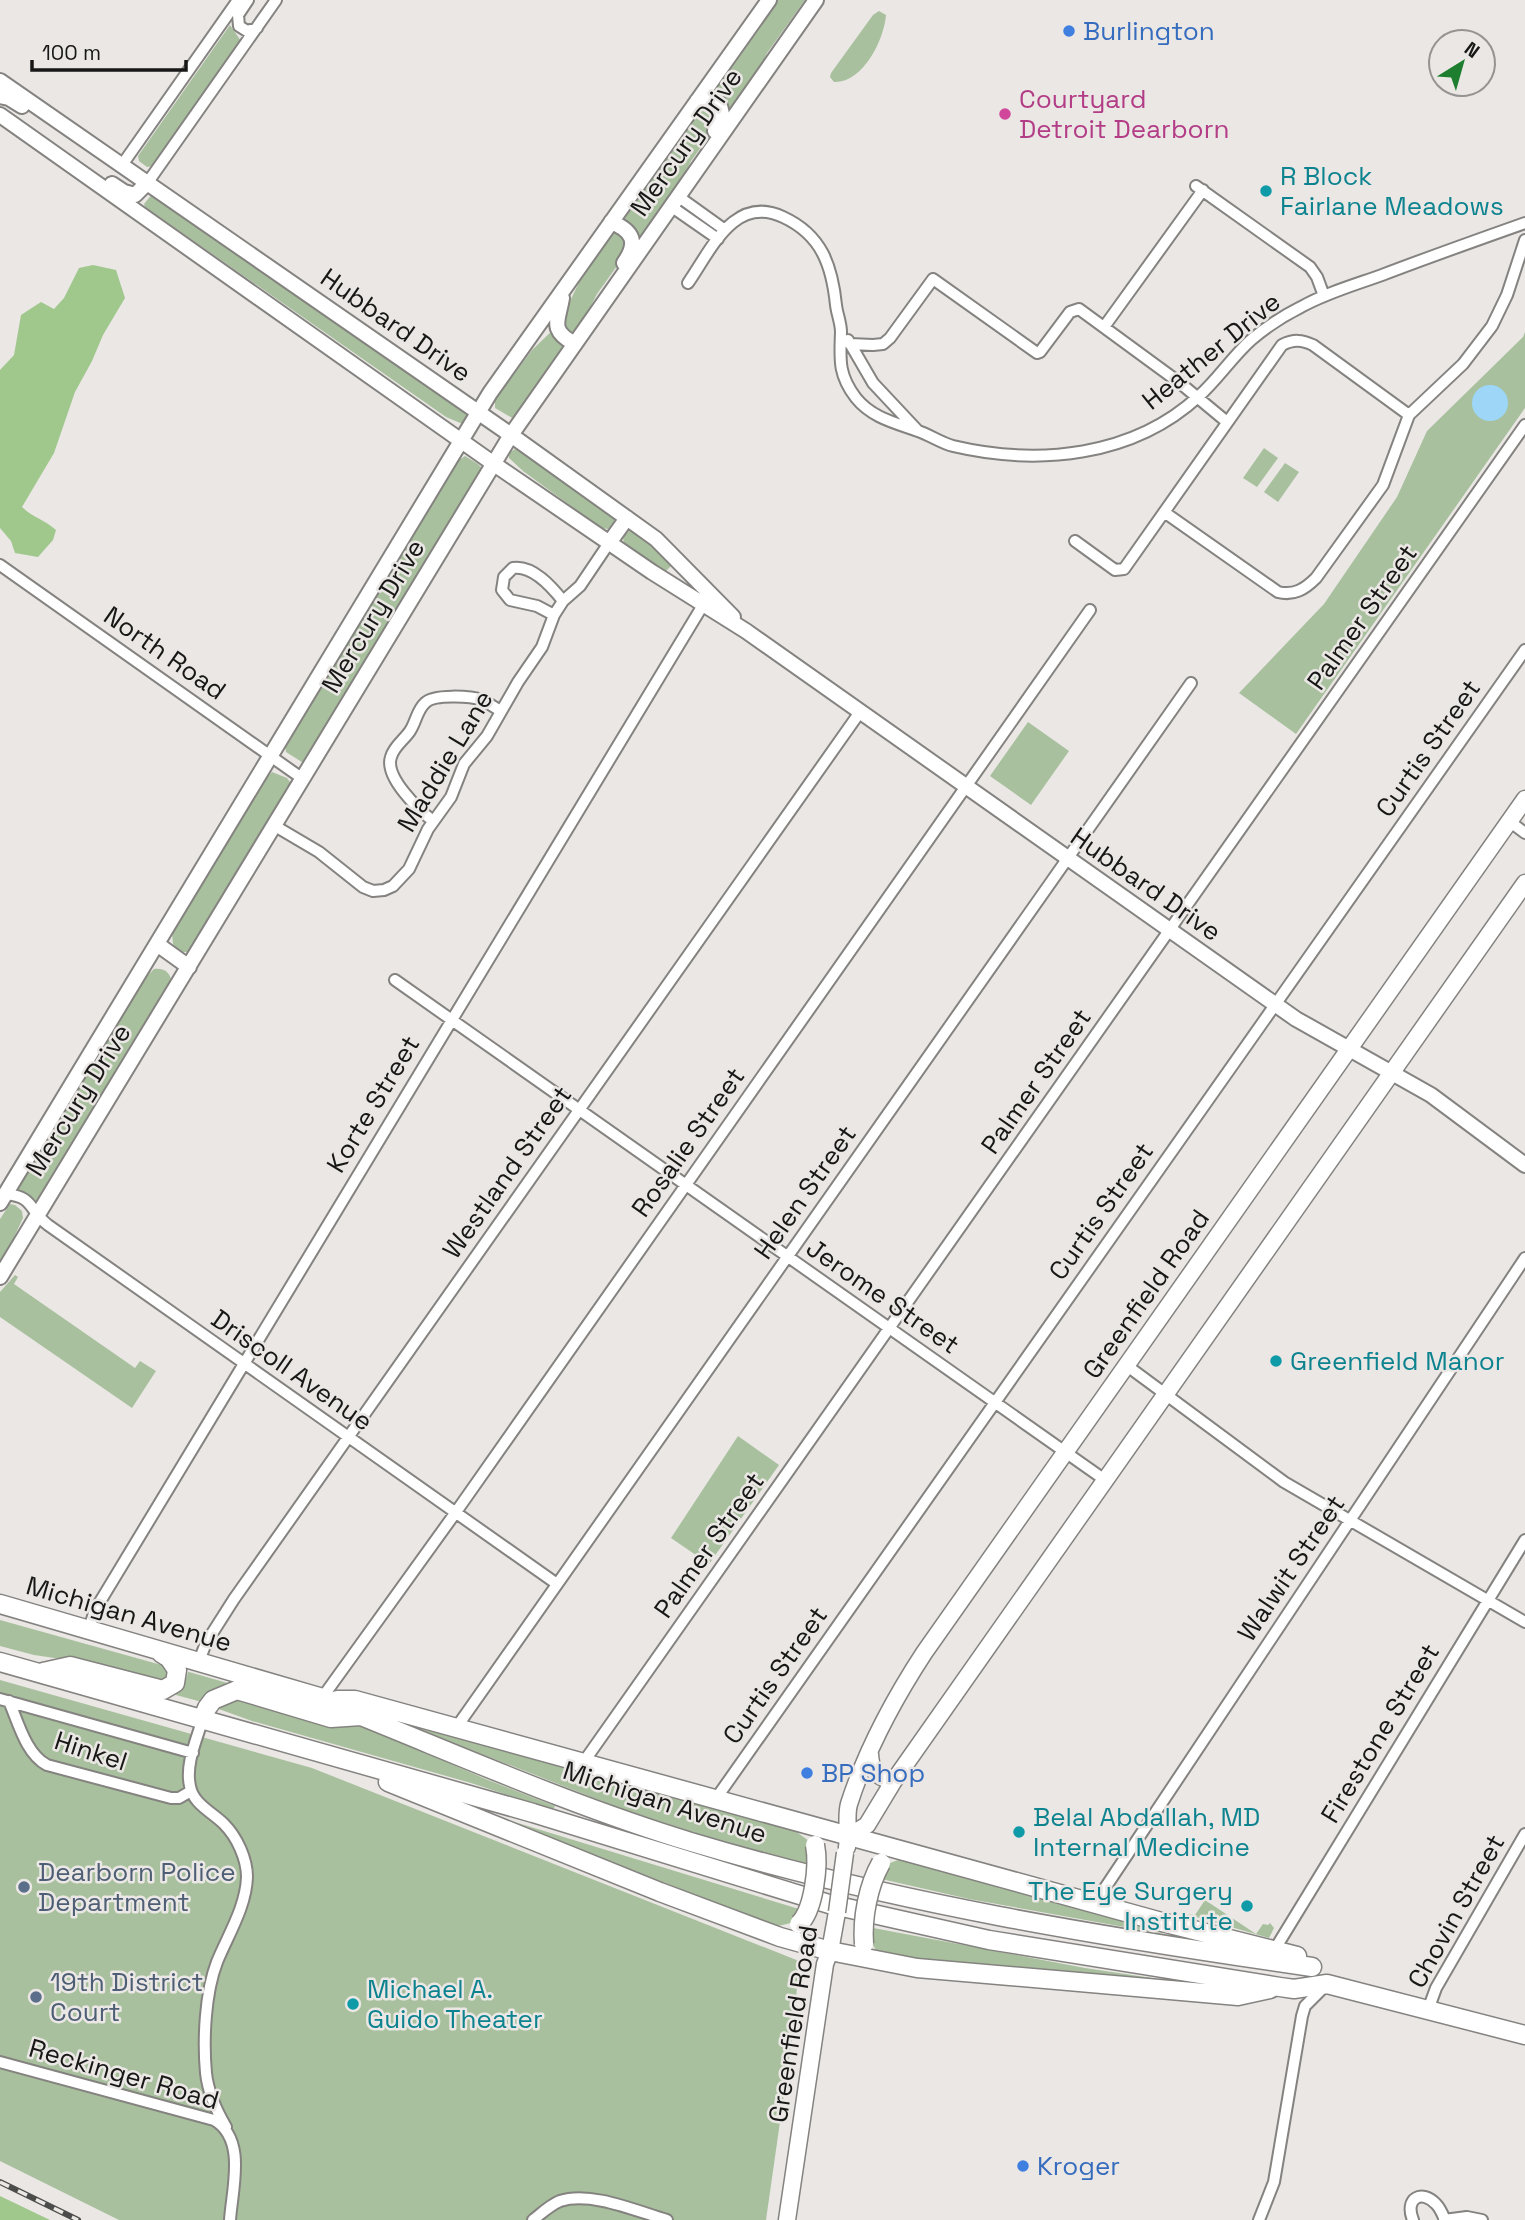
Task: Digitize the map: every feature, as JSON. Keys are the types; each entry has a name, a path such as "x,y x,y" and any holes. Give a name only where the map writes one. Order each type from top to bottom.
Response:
{"main road":[{"name":"Greenfield Road","path":"787,2220 825,1964 831,1943 847,1844 848,1807 892,1706 924,1653 1525,799"},
{"path":"847,1844 867,1825 878,1803 1525,883"},
{"name":"Michigan Avenue","path":"0,1604 324,1699 606,1813 690,1841 831,1881 1084,1933 1312,1968"},
{"path":"40,1673 70,1666 163,1690 175,1683 177,1670 169,1658 155,1649"},
{"name":"Michigan Avenue","path":"0,1662 533,1813 829,1904 989,1940 1280,1987 1294,1989 1326,1984 1525,2035"},
{"path":"203,1718 206,1707 213,1700 237,1690 331,1718 361,1716"},
{"path":"324,1699 355,1700 806,1824 847,1844 899,1849 1275,1949 1303,1958 1326,1984"},
{"path":"306,1748 660,1892 771,1934 831,1943 917,1968 1238,1996 1280,1987"},
{"path":"870,1754 871,1768 878,1777 893,1782"},
{"path":"771,1934 799,1924 806,1917 817,1862 815,1845 806,1824"},
{"path":"867,1952 863,1930 871,1882 881,1863 899,1849"}],"street":[{"path":"122,165 238,0"},
{"path":"248,0 238,15 239,26 247,31 257,28"},
{"path":"24,133 52,143 124,192 135,195 148,183 275,0"},
{"name":"Mercury Drive","path":"3,1199 478,412 769,0"},
{"name":"Mercury Drive","path":"0,1277 511,435 816,0"},
{"name":"Hubbard Drive","path":"0,81 511,435 656,539 746,631"},
{"path":"0,96 9,98 76,144 95,146"},
{"path":"688,283 721,235 678,197 696,159 722,120 723,111 718,102 708,99 697,101"},
{"name":"Hubbard Drive","path":"0,116 461,442 662,579 746,631 1275,1004 1328,1039 1431,1095 1525,1165"},
{"path":"1104,327 1200,188 1310,267 1324,296"},
{"name":"Heather Drive","path":"721,235 734,219 759,211 784,217 812,237 830,265 841,329 838,357 842,375 857,400 885,420 950,445 981,451 1067,454 1114,445 1138,436 1181,412 1249,342 1278,320 1324,296 1525,222"},
{"path":"584,331 600,297 631,253 633,241 629,232 611,222"},
{"path":"1164,512 1278,592 1295,593 1307,587 1382,485 1409,415 1462,364 1486,336 1507,295 1525,240"},
{"path":"850,344 883,344 933,279 1037,353 1070,312 1079,309 1180,383 1227,422"},
{"path":"564,289 556,319 557,329 562,337 575,344"},
{"name":"Heather Drive","path":"841,329 873,383 918,431"},
{"path":"1075,541 1115,570 1120,571 1128,564 1282,345 1297,340 1313,345 1409,415"},
{"name":"Palmer Street","path":"583,1763 1525,425"},
{"path":"609,543 627,518"},
{"name":"Maddie Lane","path":"275,826 319,852 354,880 373,891 384,890 402,877 433,821 451,797 464,764 487,736 542,647 554,615 580,586 609,543"},
{"path":"662,579 675,572 678,561"},
{"name":"North Road","path":"0,565 303,779"},
{"path":"554,615 537,606 510,600 502,590 504,577 513,568 525,569 550,585 564,601"},
{"name":"Korte Street","path":"89,1629 95,1609 703,605"},
{"name":"Rosalie Street","path":"324,1699 1090,610"},
{"name":"Curtis Street","path":"715,1800 1525,649"},
{"name":"Helen Street","path":"456,1728 1191,683"},
{"path":"433,821 413,805 393,772 389,763 396,748 412,727 424,703 430,699 476,699 501,711"},
{"name":"Westland Street","path":"199,1661 206,1643 234,1599 860,712"},
{"path":"1509,821 1525,833"},
{"path":"157,944 189,967"},
{"name":"Jerome Street","path":"395,980 1105,1480"},
{"name":"Driscoll Avenue","path":"3,1199 25,1198 36,1216 557,1584"},
{"name":"Walwit Street","path":"1095,1903 1525,1258"},
{"path":"1126,1365 1284,1482 1525,1622"},
{"name":"Firestone Street","path":"1275,1949 1525,1540"},
{"path":"4,1700 193,1753"},
{"name":"Hinkel","path":"4,1700 31,1750 40,1761 171,1798 179,1798 191,1789"},
{"path":"203,1718 189,1767 191,1789 197,1801 233,1834 242,1852 247,1875 239,1911 215,1970 208,2010 206,2074 215,2107 226,2127"},
{"name":"Chovin Street","path":"1428,2010 1436,1988 1525,1834"},
{"path":"1259,2220 1274,2182 1302,2016 1305,2006 1326,1984"},
{"name":"Reckinger Road","path":"0,2062 214,2120 226,2127 236,2167 230,2220"},
{"path":"1413,2220 1409,2209 1418,2197 1437,2205 1445,2220 1467,2217 1482,2220"},
{"path":"533,2220 558,2202 574,2198 592,2199 667,2220"}],"green space":[{"path":"778,0 805,0 767,53 752,86 731,113 723,100 713,92"},
{"path":"879,11 886,15 881,36 870,58 854,75 834,82 830,77 831,73 873,15"},
{"path":"230,25 241,41 153,166 147,167 139,161 138,156"},
{"path":"703,106 717,106 717,125 691,161 678,189 640,241 623,221 624,218"},
{"path":"153,193 456,404 468,417 465,425 446,417 145,207 144,204"},
{"path":"617,231 626,234 627,252 597,294 577,333 570,334 563,325 576,289 601,248"},
{"path":"93,265 116,270 125,298 75,392 54,453 22,507 56,530 53,540 38,557 15,553 11,541 0,528 0,370 14,355 21,315 41,302 54,309 64,298 79,268"},
{"path":"554,329 568,343 514,419 495,408 495,400 532,350"},
{"path":"1525,332 1525,408 1296,734 1239,693 1324,604 1397,497 1427,431"},
{"path":"1264,448 1278,458 1257,487 1243,478"},
{"path":"515,449 531,456 614,516 608,529 601,528 523,471 509,458 509,453"},
{"path":"465,456 483,469 305,764 286,752 285,746 450,473"},
{"path":"1285,463 1299,472 1278,502 1264,492"},
{"path":"631,529 670,556 673,564 666,571 624,544 623,537"},
{"path":"1028,722 1069,751 1031,805 990,776"},
{"path":"272,772 287,778 293,786 190,952 179,952 173,944 172,933"},
{"path":"154,969 167,972 172,983 39,1203 35,1205 31,1197 19,1191 19,1188 147,976"},
{"path":"10,1204 22,1211 23,1218 0,1267 0,1219"},
{"path":"15,1275 18,1277 14,1284 135,1368 140,1361 156,1371 132,1408 0,1317 0,1292"},
{"path":"738,1436 779,1465 709,1564 671,1538"},
{"path":"0,1620 165,1666 169,1670 167,1683 0,1646"},
{"path":"188,1672 231,1684 202,1702 176,1695"},
{"path":"0,1680 312,1768 799,1961 794,2024 766,2220 119,2220 0,2161"},
{"path":"243,1697 347,1725 366,1727 555,1806 553,1810 216,1708"},
{"path":"406,1720 794,1830 809,1841 812,1866 718,1840 622,1809 405,1724"},
{"path":"498,1817 799,1909 791,1923 778,1926 769,1924"},
{"path":"903,1858 1178,1934 1152,1932 969,1899 877,1878 885,1865"},
{"path":"1205,1900 1256,1934 1263,1924 1270,1923 1274,1928 1269,1938 1186,1914 1195,1915"},
{"path":"868,1927 1085,1968 1172,1981 928,1962 878,1953 870,1941"},
{"path":"0,2196 50,2220 0,2220"}],"water":[{"path":"1490,385 1503,390 1508,403 1503,416 1490,421 1477,416 1472,403 1477,390"}],"railway":[{"path":"0,2182 78,2220"}],"place":[{"name":"Burlington","path":"1069,31"},
{"name":"Courtyard Detroit Dearborn","path":"1005,114"},
{"name":"R Block Fairlane Meadows","path":"1266,191"},
{"name":"Greenfield Manor","path":"1276,1361"},
{"name":"BP Shop","path":"807,1773"},
{"name":"Belal Abdallah, MD Internal Medicine","path":"1019,1832"},
{"name":"Dearborn Police Department","path":"24,1887"},
{"name":"The Eye Surgery Institute","path":"1247,1906"},
{"name":"19th District Court","path":"36,1997"},
{"name":"Michael A. Guido Theater","path":"353,2004"},
{"name":"Kroger","path":"1023,2166"}]}
